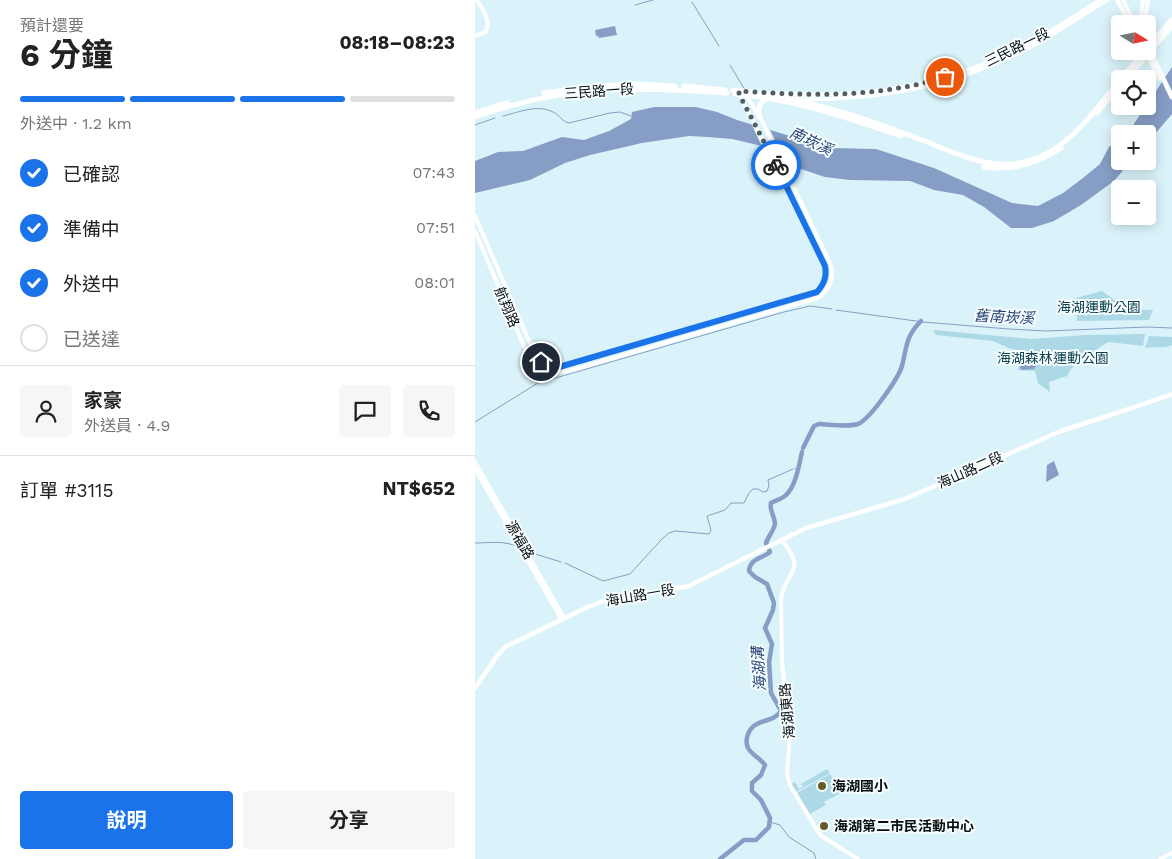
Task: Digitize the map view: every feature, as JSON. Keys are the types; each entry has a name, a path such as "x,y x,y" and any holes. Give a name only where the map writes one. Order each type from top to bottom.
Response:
{"main road":[{"path":"1156,39 1172,20"},
{"path":"1156,41 1172,26"},
{"path":"1129,70 1137,60"},
{"path":"1152,60 1172,97"},
{"name":"三民路一段","path":"475,113 550,92 598,86 664,85 726,91 634,88 586,90 540,98 475,117"},
{"path":"742,93 786,98 848,114 968,159 1004,165 1042,156 1062,144 1083,124 1111,91"},
{"path":"742,93 769,98 849,119 909,139 967,162 992,168 1013,168 1034,163 1063,147 1082,130 1111,96"},
{"path":"761,119 758,112 760,105 765,99 769,98"},
{"name":"海山路二段","path":"768,548 806,528 905,499 1061,431 1129,410 1172,394"},
{"name":"海山路一段","path":"475,688 505,647 563,619 604,601 689,586 768,548"}],"street":[{"path":"475,36 486,32 488,24 487,17 477,0"},
{"name":"三民路一段","path":"742,93 854,94 894,90 929,82 985,63 1018,49 1100,0"},
{"name":"三民路一段","path":"786,98 853,98 879,95 921,88 964,75 987,67 1031,46 1107,0"},
{"path":"1117,0 1125,15"},
{"path":"1123,0 1130,15"},
{"path":"1142,15 1143,0"},
{"path":"1144,15 1148,0"},
{"name":"航翔路","path":"475,216 536,357 546,364 559,367 817,292 826,278 825,266 742,93"},
{"name":"航翔路","path":"475,232 529,358 538,366 548,371 563,372 818,298 830,284 832,269 761,119 742,93"},
{"name":"源福路","path":"475,462 563,619"},
{"name":"源福路","path":"475,469 563,619"},
{"name":"海湖東路","path":"782,540 793,556 795,567 781,599 782,662 790,735 787,774 789,782 817,833 858,859"},
{"path":"1161,859 1172,853"}],"green space":[{"name":"海湖運動公園","path":"1102,291 1127,309 1153,310 1149,320 1077,321 1076,298"},
{"name":"海湖森林運動公園","path":"933,330 1032,339 1084,335 1145,334 1143,346 1109,342 1103,345 1071,369 1067,376 1049,382 1050,392 1038,383 1035,371 1018,370 1021,351 993,341 936,335"},
{"path":"1149,336 1172,337 1172,345 1145,348"},
{"path":"827,769 830,773 796,792 791,784 795,782 799,789 803,787 801,784"},
{"path":"830,774 841,793 824,802 826,805 810,814 797,793"}],"shaded area":[{"path":"615,26 617,35 599,38 596,36 595,30"},
{"path":"1172,67 1172,114 1156,133 1156,125 1133,125 1140,115 1156,115 1156,91"},
{"path":"654,107 696,107 830,148 876,149 934,168 1012,203 1038,206 1063,193 1100,164 1111,146 1111,170 1123,170 1115,180 1111,180 1111,183 1081,205 1054,221 1032,228 1011,228 984,207 963,195 934,190 910,181 850,180 825,177 801,169 762,146 732,139 708,137 689,136 642,143 590,155 565,163 530,180 475,193 475,161 498,152 523,151 562,137 584,140 609,131 631,119 632,112"},
{"path":"1021,358 1035,361 1037,365 1034,369 1021,370"},
{"path":"1054,461 1059,475 1046,482 1047,465"}],"pier":[{"path":"750,121 768,126 787,164 764,151"}],"waterway":[{"path":"635,5 653,0"},
{"path":"692,2 719,46"},
{"path":"730,65 745,90"},
{"path":"503,116 535,109 553,112 569,123 610,113 620,112 631,116"},
{"path":"475,125 495,118"},
{"name":"舊南崁溪","path":"475,422 538,383 784,312 810,306 832,309"},
{"name":"舊南崁溪","path":"836,310 923,322 1046,331 1147,327 1172,328"},
{"name":"海湖溝","path":"803,448 814,426 819,424 854,425 863,421 869,415 895,380 902,366 909,337 921,321"},
{"name":"海湖溝","path":"720,859 744,840 756,840 769,827 770,818 761,800 752,791 752,783 761,775 765,765 748,748 747,741 748,734 754,726 773,718 781,711 771,693 769,662 772,644 765,628 774,603 767,584 749,571 754,561 770,552 766,543 775,524 771,503 783,498 789,491 797,475 802,452"},
{"name":"海湖溝","path":"795,469 799,467"},
{"path":"565,563 603,581 630,574 669,533 675,531 709,534 711,530 707,516 725,510 731,503 744,503 753,489 763,492 767,491 769,486 768,480 793,469"},
{"path":"475,543 502,543 518,547"},
{"path":"529,552 561,562"},
{"path":"770,822 780,825 789,837 814,853 816,859"}],"way so far":[{"path":"776,165 739,91 801,95 854,94 894,90 945,77"}],"place":[{"name":"海湖國小","path":"822,786"},
{"name":"海湖第二市民活動中心","path":"824,826"}],"route":[{"path":"541,362 559,367 817,292 826,278 825,266 776,165"}],"water label":[{"name":"南崁溪","path":"811,141"}]}
